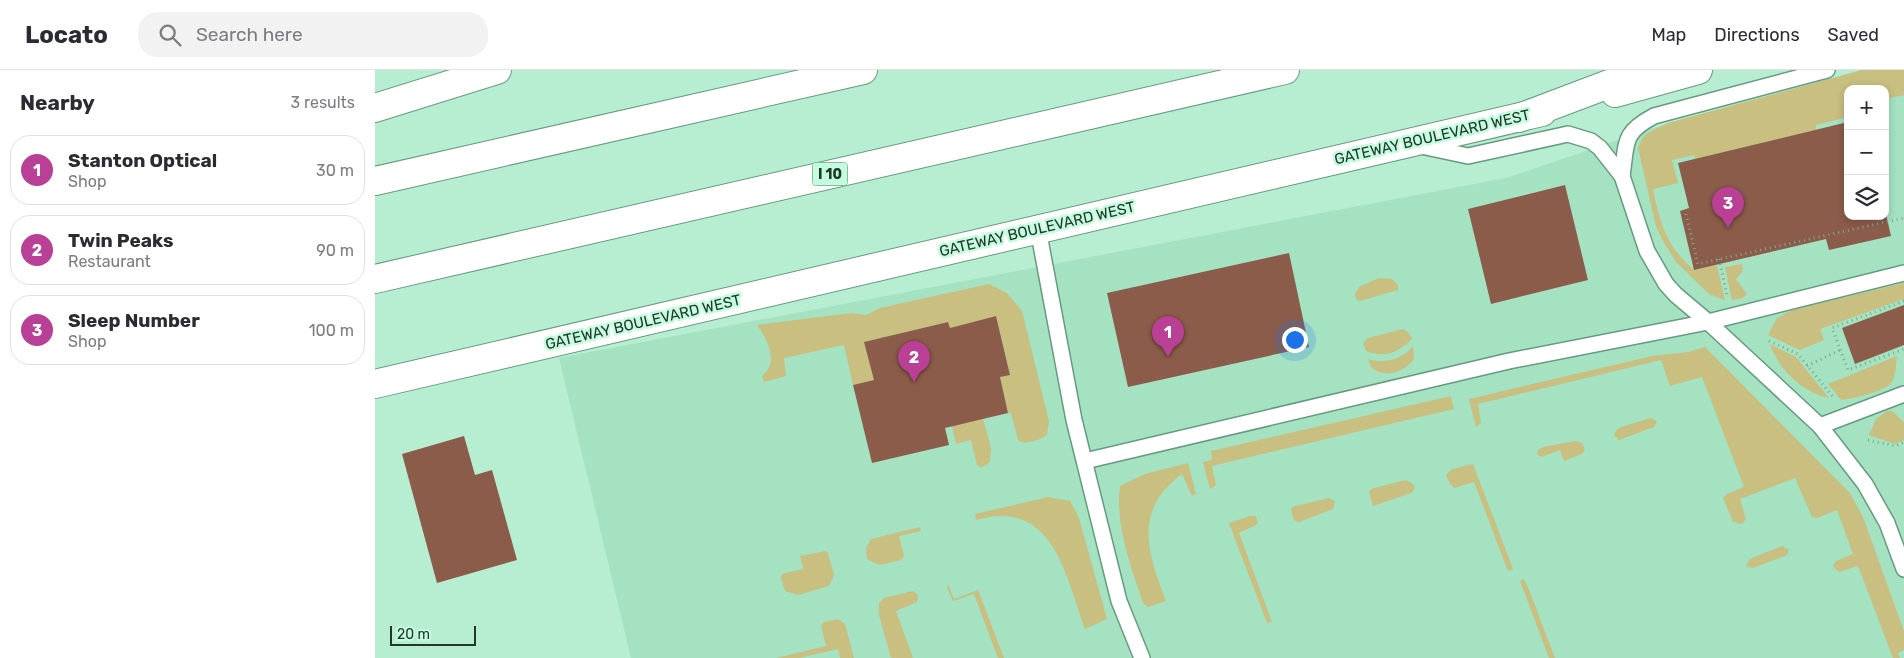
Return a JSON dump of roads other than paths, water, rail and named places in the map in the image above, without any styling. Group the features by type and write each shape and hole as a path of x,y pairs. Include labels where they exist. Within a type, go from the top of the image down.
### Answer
{"main road":[{"path":"375,108 497,70"},
{"path":"375,181 863,70"},
{"name":"I 10","path":"375,279 1285,70"},
{"path":"1519,118 1646,70"},
{"name":"GATEWAY BOULEVARD WEST","path":"375,384 1404,143 1519,118 1698,70"}],"lane":[{"path":"1623,176 1627,139 1631,131 1654,116 1827,70"},
{"path":"1404,143 1468,156 1568,134 1591,141 1600,148 1623,176 1647,251 1655,267 1676,296 1708,322 1821,426 1865,484 1887,523 1904,569"},
{"path":"1038,229 1074,420 1119,601 1142,658"},
{"path":"1085,461 1509,361 1708,322 1904,273"},
{"path":"1821,426 1904,394"}],"place":[{"name":"Sleep Number","path":"1728,228"},
{"name":"Stanton Optical","path":"1168,357"},
{"name":"Twin Peaks","path":"914,382"}]}
